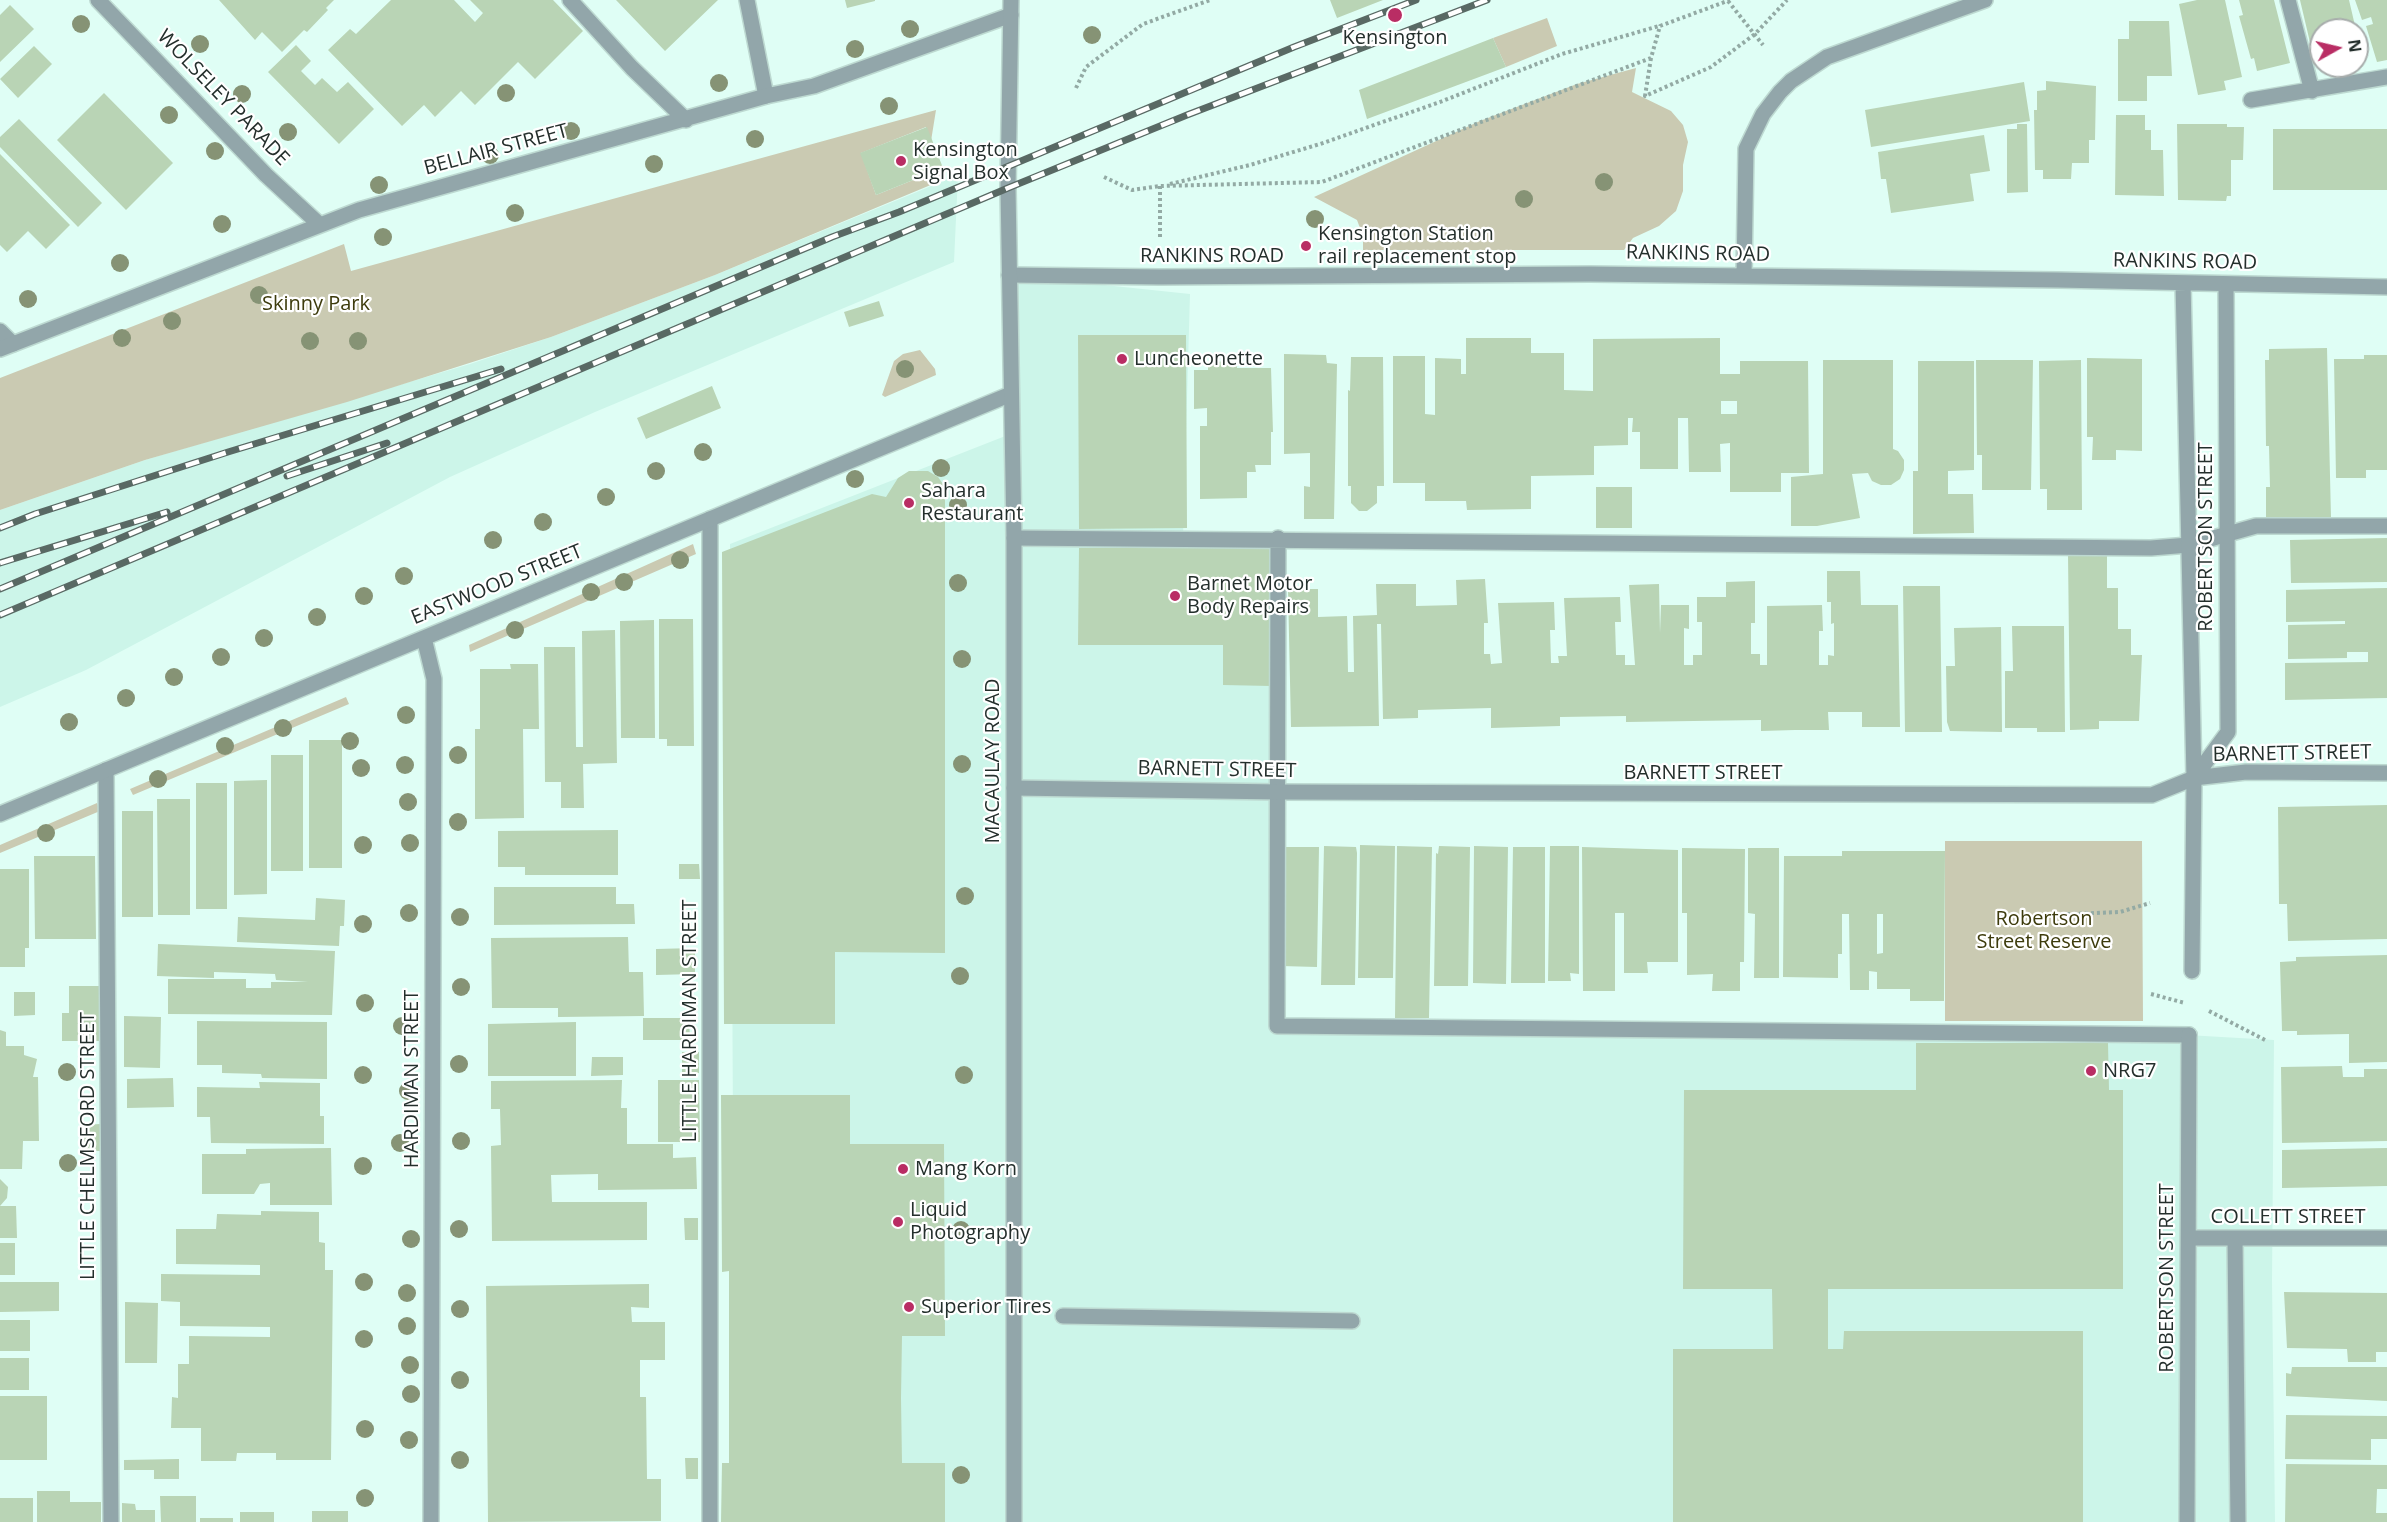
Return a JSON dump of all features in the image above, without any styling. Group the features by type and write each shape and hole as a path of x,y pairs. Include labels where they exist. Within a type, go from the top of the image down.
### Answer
{"street":[{"name":"WOLSELEY PARADE","path":"98,0 267,175 319,224"},
{"path":"570,0 632,68 686,120"},
{"path":"747,0 766,96"},
{"path":"1743,276 1746,149 1758,122 1773,100 1791,81 1827,57 1985,0"},
{"path":"2288,0 2312,91"},
{"name":"BELLAIR STREET","path":"6,346 319,224 766,96 814,86 1011,7"},
{"name":"MACAULAY ROAD","path":"1011,7 1009,275 1014,538 1014,1522"},
{"path":"2251,100 2387,77"},
{"name":"RANKINS ROAD","path":"1009,275 1149,277 1743,276 2387,287"},
{"name":"ROBERTSON STREET","path":"2183,282 2194,778 2192,971"},
{"name":"ROBERTSON STREET","path":"2194,778 2228,732 2226,284"},
{"path":"0,331 6,346"},
{"name":"EASTWOOD STREET","path":"0,814 1011,394"},
{"name":"LITTLE HARDIMAN STREET","path":"710,519 710,1522"},
{"path":"1014,538 1278,538 2151,548 2188,545 2256,526 2387,526"},
{"path":"1278,538 1279,792"},
{"name":"HARDIMAN STREET","path":"424,638 434,679 431,1522"},
{"name":"LITTLE CHELMSFORD STREET","path":"106,770 111,1522"},
{"name":"BARNETT STREET","path":"1014,788 1279,792 2152,795 2194,778 2251,772 2387,773"},
{"name":"ROBERTSON STREET","path":"1279,792 1277,1026 2189,1035 2187,1522"},
{"name":"COLLETT STREET","path":"2189,1238 2387,1238"},
{"path":"2235,1238 2238,1522"},
{"path":"1064,1316 1352,1321"}],"path":[{"path":"1076,88 1086,67 1143,24 1210,0"},
{"path":"1104,177 1132,190 1160,186 1250,165 1320,144 1440,102 1562,54 1660,26 1729,0 1763,45"},
{"path":"1660,26 1651,58 1645,96 1711,67 1755,34 1787,0"},
{"path":"1160,186 1322,182 1651,58"},
{"path":"1160,186 1160,240"},
{"path":"2049,915 2120,912 2150,903"}],"shaded area":[{"path":"958,175 954,262 595,412 450,477 86,670 0,707 0,510 145,460 470,364 551,337 715,275"},
{"path":"1009,275 1190,294 1183,537 1278,538 1277,1025 2152,1033 2274,1040 2272,1281 2275,1522 735,1522 730,544 1013,433"}],"green space":[{"path":"1547,18 1557,46 1506,67 1493,38"},
{"path":"1636,68 1632,92 1671,111 1683,125 1688,142 1683,165 1683,191 1676,211 1659,226 1633,238 1624,250 1363,250 1363,236 1357,220 1314,197 1480,121 1577,84"},
{"name":"Skinny Park","path":"936,110 931,141 926,127 861,153 876,195 943,168 945,179 715,275 551,337 347,402 145,460 0,510 0,378 344,244 351,271"},
{"path":"920,350 935,369 936,375 885,397 882,395 894,361 903,354"},
{"path":"693,544 696,554 470,652 469,645"},
{"path":"346,697 349,704 133,795 130,789"},
{"path":"97,803 100,811 0,853 0,845"},
{"name":"Robertson Street Reserve","path":"1945,841 2142,841 2143,1021 1945,1021"}],"building":[{"path":"219,0 334,0 326,8 328,10 307,32 304,30 282,52 262,32 255,40"},
{"path":"391,0 454,0 475,22 483,13 470,0 553,0 583,31 535,79 518,62 475,105 461,91 435,117 424,105 402,126 328,50 350,29 356,34"},
{"path":"616,0 718,0 665,51"},
{"path":"845,0 875,0 875,1 847,8"},
{"path":"1330,0 1383,0 1337,18"},
{"path":"2197,0 2225,0 2242,77 2224,81 2226,90 2198,95 2179,4"},
{"path":"2239,0 2274,0 2290,63 2257,71 2254,58 2251,59 2239,16 2243,15"},
{"path":"2300,0 2349,0 2353,18 2309,18 2309,38"},
{"path":"2355,0 2387,0 2387,60 2377,62 2369,36 2369,25 2373,24 2371,17 2361,18"},
{"path":"10,5 34,29 0,62 0,15"},
{"path":"2129,21 2169,21 2172,76 2147,76 2147,101 2118,101 2118,39 2129,39"},
{"path":"1493,38 1506,67 1367,119 1359,90"},
{"path":"296,45 311,61 301,71 315,85 322,78 337,92 348,82 374,109 339,144 268,72"},
{"path":"34,46 52,64 18,98 0,79"},
{"path":"2046,81 2096,86 2095,140 2089,140 2089,163 2072,163 2071,179 2043,179 2043,170 2035,170 2034,110 2037,110 2037,91 2046,90"},
{"path":"2024,82 2030,121 1871,147 1865,110"},
{"path":"104,93 173,163 126,210 57,140"},
{"path":"2116,115 2145,115 2145,130 2151,130 2151,150 2163,150 2164,196 2115,195"},
{"path":"19,119 102,203 78,227 0,147 0,137"},
{"path":"2017,124 2027,124 2028,192 2007,193 2007,129 2017,129"},
{"path":"2177,124 2227,124 2227,127 2244,127 2243,160 2231,160 2231,196 2227,196 2226,201 2178,200"},
{"name":"Kensington Signal Box","path":"927,127 943,168 876,195 860,153"},
{"path":"2273,129 2387,129 2387,190 2273,190"},
{"path":"1984,135 1990,171 1970,174 1974,201 1891,213 1886,179 1881,179 1878,152"},
{"path":"0,154 70,225 46,249 28,231 7,252 0,245"},
{"path":"879,301 884,316 849,327 844,312"},
{"path":"1078,335 1186,335 1187,528 1079,529"},
{"path":"1466,338 1531,338 1531,353 1564,353 1564,390 1593,391 1593,339 1720,338 1720,374 1740,374 1740,361 1808,361 1809,473 1781,473 1781,492 1730,492 1730,443 1720,444 1721,472 1689,472 1688,418 1678,418 1678,469 1640,469 1640,432 1632,432 1633,418 1628,418 1628,445 1594,446 1594,475 1531,476 1531,509 1467,510 1466,501 1425,501 1425,483 1393,483 1393,356 1425,356 1425,414 1435,415 1435,358 1461,359 1461,374 1466,374","holes":["1721,401 1737,401 1737,414 1721,414"]},
{"path":"2327,348 2331,518 2266,519 2266,487 2270,487 2269,446 2266,446 2265,360 2269,360 2269,349"},
{"path":"1284,354 1326,355 1327,363 1337,364 1334,519 1304,519 1304,486 1310,487 1310,453 1284,454"},
{"path":"2364,355 2387,355 2387,470 2366,470 2366,478 2336,478 2334,359 2364,359"},
{"path":"1351,357 1383,357 1384,486 1377,486 1377,503 1367,511 1359,511 1351,503 1351,486 1348,486 1348,390 1350,391"},
{"path":"2087,358 2142,359 2142,451 2116,450 2116,460 2092,460 2093,437 2087,437"},
{"path":"1823,360 1893,360 1893,449 1898,451 1904,460 1904,470 1900,479 1891,485 1881,485 1872,481 1868,473 1852,474 1860,518 1817,526 1791,526 1791,477 1823,474"},
{"path":"1976,360 2033,360 2031,490 1982,490 1982,455 1977,455"},
{"path":"2081,360 2082,510 2047,510 2047,489 2040,489 2039,361"},
{"path":"1237,361 1237,368 1271,368 1273,432 1271,432 1271,465 1255,465 1256,472 1247,472 1247,498 1200,499 1200,426 1207,426 1207,408 1194,409 1194,370 1208,370 1208,362"},
{"path":"1918,361 1974,361 1974,470 1948,471 1948,494 1973,494 1974,533 1913,534 1913,471 1918,471"},
{"path":"712,386 721,408 646,439 637,418"},
{"path":"909,471 928,471 938,477 945,487 945,953 835,952 835,1024 724,1024 722,552 872,494 886,497 898,478"},
{"path":"1596,487 1632,487 1632,528 1596,528"},
{"path":"2387,538 2387,582 2291,583 2290,540"},
{"name":"Barnet Motor Body Repairs","path":"1079,548 1271,548 1271,686 1223,685 1223,645 1078,645"},
{"path":"2068,554 2107,554 2107,588 2118,588 2118,629 2131,629 2131,655 2142,655 2139,721 2099,721 2099,729 2070,730"},
{"path":"1827,571 1860,571 1861,605 1898,605 1900,727 1862,727 1862,712 1828,712 1829,730 1761,731 1761,720 1626,722 1626,716 1560,717 1560,726 1491,728 1491,708 1418,710 1418,718 1383,719 1381,624 1377,624 1379,726 1291,727 1288,589 1318,589 1318,617 1347,616 1348,672 1354,672 1353,616 1377,615 1376,584 1416,584 1416,606 1457,605 1456,580 1485,579 1488,623 1484,623 1484,654 1490,654 1491,664 1502,663 1498,603 1554,602 1555,630 1550,630 1551,663 1559,663 1558,656 1567,656 1564,598 1620,597 1621,622 1615,622 1616,655 1625,655 1625,665 1635,665 1629,585 1659,584 1660,633 1661,605 1689,605 1689,629 1684,628 1684,665 1693,665 1693,655 1702,655 1702,622 1697,622 1697,597 1726,597 1726,582 1755,581 1755,623 1751,623 1751,654 1760,654 1760,665 1767,665 1767,606 1822,605 1823,631 1819,631 1819,665 1828,665 1828,655 1834,656 1834,623 1831,624 1831,602 1827,602"},
{"path":"1903,586 1940,586 1942,732 1905,732"},
{"path":"2387,588 2387,698 2285,700 2285,663 2368,662 2368,652 2347,652 2347,658 2288,659 2288,625 2345,624 2345,621 2286,622 2286,590"},
{"path":"659,619 693,619 694,746 667,746 667,739 659,739"},
{"path":"654,620 655,738 621,738 620,621"},
{"path":"2012,626 2064,626 2065,732 2037,732 2037,728 2005,728 2005,671 2013,671"},
{"path":"2001,627 2002,732 1950,731 1947,722 1946,666 1955,666 1954,628"},
{"path":"615,630 617,763 583,764 584,808 561,808 561,782 545,782 544,647 575,647 576,747 583,747 582,631"},
{"path":"510,664 538,664 539,729 523,729 524,818 475,819 475,729 480,729 480,669 511,669"},
{"path":"309,740 342,740 342,868 309,868"},
{"path":"271,755 303,755 303,871 271,871"},
{"path":"267,780 267,894 234,895 234,781"},
{"path":"196,783 227,783 227,909 196,909"},
{"path":"157,799 190,799 190,915 158,915"},
{"path":"2387,805 2387,939 2288,941 2287,904 2279,904 2278,807"},
{"path":"122,811 153,811 153,917 122,917"},
{"path":"618,830 618,875 525,875 525,867 498,867 498,831"},
{"path":"1360,845 1395,846 1393,978 1358,978"},
{"path":"1324,846 1356,847 1355,985 1321,985"},
{"path":"1397,846 1432,847 1429,1018 1395,1018"},
{"path":"1439,846 1470,847 1468,986 1434,986 1436,853 1438,854"},
{"path":"1474,846 1508,847 1506,984 1473,983"},
{"path":"1550,846 1579,846 1579,974 1570,973 1571,981 1548,981"},
{"path":"1283,847 1319,847 1317,967 1281,966"},
{"path":"1513,847 1545,847 1545,983 1511,983"},
{"path":"1582,847 1678,850 1678,962 1647,962 1648,973 1624,973 1624,913 1615,913 1615,991 1583,991"},
{"path":"1682,848 1745,849 1744,962 1740,962 1740,991 1712,991 1713,974 1687,975 1687,913 1682,913"},
{"path":"1748,848 1779,848 1779,978 1754,978 1755,914 1748,913"},
{"path":"1842,851 1945,851 1944,1001 1910,1001 1910,989 1877,989 1877,972 1869,971 1869,990 1850,990 1849,914 1842,914 1842,954 1838,954 1838,978 1783,977 1784,856 1842,856","holes":["1877,914 1883,914 1883,953 1877,954"]},
{"path":"34,856 95,856 96,939 35,939"},
{"path":"679,864 699,864 700,879 679,879"},
{"path":"0,869 29,869 29,948 25,948 25,967 0,967"},
{"path":"494,887 616,887 616,904 634,904 635,924 494,925"},
{"path":"316,898 345,900 344,926 340,926 339,946 237,942 238,917 315,920"},
{"path":"628,937 629,972 643,972 644,1016 558,1017 558,1008 492,1008 491,938"},
{"path":"158,944 335,951 332,1015 168,1014 168,979 246,979 246,988 271,988 271,982 308,982 276,980 275,974 214,972 214,978 157,976"},
{"path":"695,948 695,974 656,975 656,949"},
{"path":"2387,955 2387,1062 2349,1063 2349,1034 2297,1035 2297,1031 2282,1031 2280,962 2296,961 2296,957"},
{"path":"69,986 100,986 100,1041 62,1041 62,1013 69,1013"},
{"path":"14,992 35,992 35,1015 14,1016"},
{"path":"124,1016 161,1017 160,1068 124,1067"},
{"path":"643,1018 689,1018 690,1040 643,1040"},
{"path":"197,1021 327,1022 327,1079 262,1078 261,1074 222,1073 222,1065 197,1065"},
{"path":"576,1022 576,1076 488,1076 488,1024"},
{"path":"0,1030 6,1032 6,1046 24,1046 24,1055 37,1059 33,1077 38,1077 39,1141 23,1141 22,1169 0,1169"},
{"path":"1916,1043 2108,1043 2109,1090 2123,1090 2123,1289 1828,1289 1828,1349 1843,1349 1844,1331 2083,1331 2083,1522 1673,1522 1673,1349 1773,1349 1772,1289 1683,1289 1684,1090 1916,1090"},
{"path":"682,1052 699,1052 699,1073 682,1073"},
{"path":"592,1057 623,1057 623,1075 591,1076"},
{"path":"2342,1066 2343,1077 2364,1077 2364,1069 2387,1069 2387,1141 2282,1143 2281,1067"},
{"path":"173,1078 174,1107 127,1108 127,1079"},
{"path":"622,1080 621,1108 627,1108 627,1144 673,1144 673,1158 696,1157 697,1189 598,1190 598,1174 551,1175 552,1202 647,1202 647,1240 492,1241 491,1146 501,1145 500,1109 491,1109 491,1081"},
{"path":"658,1080 699,1080 700,1142 658,1142"},
{"path":"259,1082 320,1083 320,1116 324,1116 324,1144 211,1143 210,1117 197,1117 197,1087 260,1088"},
{"path":"721,1095 850,1095 850,1144 944,1144 945,1336 902,1336 901,1398 902,1463 945,1463 945,1522 721,1522 722,1463 729,1463 729,1271 722,1272"},
{"path":"100,1124 100,1151 84,1151 84,1125"},
{"path":"331,1148 332,1205 270,1205 270,1183 260,1184 254,1194 202,1194 202,1154 246,1154 246,1149"},
{"path":"2387,1148 2387,1186 2282,1188 2282,1150"},
{"path":"0,1179 8,1187 7,1198 0,1206"},
{"path":"0,1206 16,1206 17,1238 0,1238"},
{"path":"261,1211 319,1212 319,1242 325,1243 325,1270 333,1270 331,1460 276,1460 276,1453 237,1453 236,1461 201,1461 201,1428 171,1428 172,1397 178,1398 178,1364 189,1364 189,1336 270,1337 270,1327 180,1326 180,1302 161,1301 161,1274 260,1275 260,1265 176,1264 176,1229 216,1229 217,1214 261,1215"},
{"path":"684,1218 698,1218 698,1240 685,1240"},
{"path":"0,1243 15,1243 15,1275 0,1275"},
{"path":"0,1282 59,1282 59,1311 0,1312"},
{"path":"649,1284 649,1308 631,1307 632,1322 665,1322 665,1360 640,1360 640,1397 646,1397 647,1479 661,1479 661,1521 488,1522 486,1286"},
{"path":"2284,1292 2387,1293 2387,1352 2376,1352 2376,1362 2348,1362 2347,1349 2287,1348"},
{"path":"125,1302 158,1303 157,1363 125,1363"},
{"path":"0,1320 30,1320 30,1351 0,1351"},
{"path":"0,1358 29,1358 29,1390 0,1390"},
{"path":"2292,1367 2387,1367 2387,1401 2286,1396 2286,1373 2291,1374"},
{"path":"0,1396 47,1396 47,1460 0,1460"},
{"path":"2286,1415 2387,1416 2387,1439 2371,1439 2371,1460 2285,1459"},
{"path":"685,1458 698,1458 698,1479 686,1479"},
{"path":"179,1459 179,1479 154,1479 154,1470 124,1470 124,1460"},
{"path":"2286,1464 2387,1465 2387,1489 2377,1489 2376,1513 2387,1513 2387,1522 2285,1522"},
{"path":"37,1491 70,1491 70,1502 101,1502 101,1522 37,1522"},
{"path":"160,1496 196,1496 196,1522 161,1522"},
{"path":"0,1498 33,1498 33,1522 0,1522"},
{"path":"122,1503 135,1504 136,1510 155,1510 155,1522 122,1522"},
{"path":"312,1511 348,1511 348,1522 312,1522"},
{"path":"240,1512 274,1512 274,1522 240,1522"},
{"path":"200,1518 233,1518 233,1522 200,1522"}],"railway":[{"path":"0,589 832,237 899,212 1294,47 1416,0"},
{"path":"0,615 1008,188 1187,115 1487,0"},
{"path":"0,528 35,514 228,452 501,369"},
{"path":"287,476 387,443"},
{"path":"0,563 167,512"}],"place":[{"name":"Kensington","path":"1395,15"},
{"name":"Kensington Signal Box","path":"901,161"},
{"name":"Kensington Station rail replacement stop","path":"1306,246"},
{"name":"Luncheonette","path":"1122,359"},
{"name":"Sahara Restaurant","path":"909,503"},
{"name":"Barnet Motor Body Repairs","path":"1175,596"},
{"name":"NRG7","path":"2091,1071"},
{"name":"Mang Korn","path":"903,1169"},
{"name":"Liquid Photography","path":"898,1222"},
{"name":"Superior Tires","path":"909,1307"}]}
